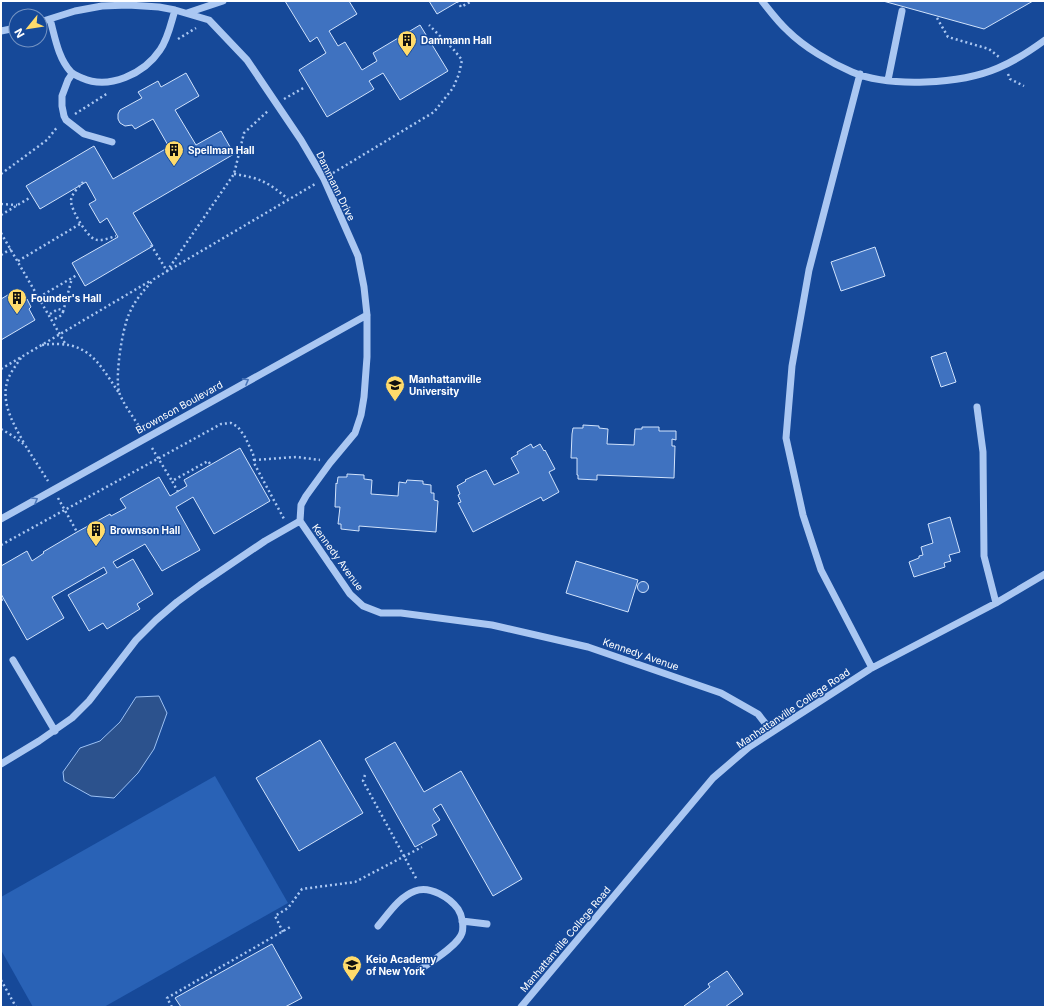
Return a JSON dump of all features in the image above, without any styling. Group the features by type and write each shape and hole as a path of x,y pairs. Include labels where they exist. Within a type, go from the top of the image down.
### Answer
{"street":[{"path":"186,14 223,1"},
{"path":"762,1 788,32 819,55 852,72 888,80 917,82 958,80 998,69 1023,56 1045,40"},
{"path":"174,10 169,32 161,50 147,65 134,73 117,80 99,82 87,80 72,74 58,49 50,19 75,11 102,6 128,5 159,7 174,10 209,20"},
{"path":"888,80 902,11"},
{"name":"Dammann Drive","path":"209,20 247,60 301,140 324,179 358,256 364,287 367,315 367,357 361,415 355,433 330,463 306,496 301,505 300,521"},
{"path":"72,74 62,96 62,106 66,120 84,134 112,142"},
{"path":"860,74 809,270 792,366 786,438 803,515 821,570 872,668"},
{"name":"Brownson Boulevard","path":"1,519 367,315"},
{"path":"977,407 983,452 984,556 996,603"},
{"name":"Kennedy Avenue","path":"1,764 55,731 72,718 89,701 136,640 156,620 200,585 265,541 300,521 350,594 364,606 380,613 400,613 492,625 588,647 721,693 758,714 772,732"},
{"name":"Manhattanville College Road","path":"521,1007 713,778 749,747 872,668 996,603 1045,574"},
{"path":"13,660 55,731"},
{"path":"378,926 405,895 417,890 431,890 440,894 459,910 462,921 462,934 453,945 418,971"},
{"path":"462,921 487,924"}],"path":[{"path":"457,1 461,7 472,1"},
{"path":"937,18 948,37 989,48 998,56 1010,79 1024,86"},
{"path":"161,50 209,20"},
{"path":"1,369 324,179 434,112 448,94 459,74 462,60 429,25"},
{"path":"167,271 234,174 244,133 277,103 305,87"},
{"path":"234,174 254,177 270,184 288,199"},
{"path":"83,182 72,194 70,201 80,224 94,239 103,240 116,236"},
{"path":"1,215 31,197"},
{"path":"1,204 17,205"},
{"path":"18,261 80,224"},
{"path":"1,233 50,314 66,345"},
{"path":"151,245 167,271"},
{"path":"1,255 11,249"},
{"path":"39,297 77,274"},
{"path":"53,320 62,315 72,277"},
{"path":"120,393 117,376 128,315 139,295 154,279"},
{"path":"50,314 58,309 62,310 63,312"},
{"path":"41,345 66,345 78,348 93,356 120,393 178,492"},
{"path":"21,357 8,379 5,400 6,408 25,445 53,489 77,532"},
{"path":"1,545 221,424 232,424 238,427 246,437 254,460 289,528"},
{"path":"1,429 25,445"},
{"path":"254,460 296,457 313,458 330,463"},
{"path":"172,481 208,461 211,465"},
{"path":"365,775 363,780 422,890"},
{"path":"283,932 275,916 288,908 302,889 355,882 422,847"},
{"path":"172,1007 167,998 292,926"},
{"path":"1,980 16,1007"}],"shaded area":[{"path":"159,696 167,713 154,749 138,773 114,798 91,796 64,781 63,772 80,748 100,741 120,722 136,697"},
{"path":"215,776 288,903 104,1007 33,1007 1,950 1,897"}],"building":[{"name":"Dammann Hall","path":"285,1 349,1 357,14 329,31 338,46 345,42 362,70 377,61 373,53 420,25 448,71 400,100 383,73 369,81 374,89 327,117 299,70 326,53 317,37 310,42"},
{"path":"429,1 459,1 437,14"},
{"path":"883,1 1033,1 984,29"},
{"name":"Spellman Hall","path":"186,73 199,96 175,110 196,145 221,131 234,154 133,213 153,246 85,286 72,263 118,237 107,218 100,223 89,204 96,200 86,182 40,209 26,186 94,146 113,179 169,147 153,119 135,129 132,125 125,126 120,123 118,114 120,110 142,98 138,92 158,81 161,87"},
{"path":"875,247 885,276 841,291 831,262"},
{"name":"Founder's Hall","path":"18,289 24,300 27,299 31,307 29,309 35,320 1,340 1,299"},
{"path":"946,352 956,382 941,387 931,357"},
{"path":"583,425 599,426 599,428 608,429 607,444 634,445 635,429 642,429 642,427 659,427 659,431 676,431 676,440 672,439 672,446 675,446 674,478 597,475 597,480 578,479 577,458 571,458 572,434 573,428 583,428"},
{"path":"531,444 533,448 540,444 544,451 545,450 555,469 549,472 559,492 543,501 541,497 473,532 458,503 461,502 458,495 460,494 457,486 466,481 465,480 486,470 494,485 519,473 511,458 518,454 517,452"},
{"name":"Brownson Hall","path":"240,448 270,501 214,534 193,497 176,507 200,550 162,571 145,544 113,562 117,568 133,559 153,594 137,604 140,609 107,629 103,623 89,631 68,595 107,573 104,567 52,597 64,618 27,640 1,594 1,566 27,551 32,561 44,553 43,552 77,532 110,514 111,516 126,508 120,499 159,477 170,496 187,486 184,480"},
{"path":"347,474 364,475 364,479 372,480 371,494 398,496 399,482 406,483 407,480 423,481 423,484 431,485 431,493 434,493 434,500 438,501 436,532 359,526 359,531 341,529 341,524 338,524 340,507 335,507 336,483 337,484 338,477 347,477"},
{"path":"950,517 960,552 949,555 951,561 944,563 945,567 914,577 909,562 923,555 921,547 933,543 928,524"},
{"path":"576,561 638,580 628,612 566,593"},
{"path":"643,581 647,583 649,587 647,591 643,593 639,591 637,587 639,583"},
{"path":"320,740 363,813 299,851 256,778"},
{"path":"395,742 424,792 461,771 522,879 493,896 441,804 433,809 440,820 432,825 437,835 415,847 365,759"},
{"path":"272,944 302,998 285,1007 181,1007 175,998"},
{"path":"727,971 743,994 725,1007 684,1006 710,987 708,984"}],"place":[{"name":"Dammann Hall","path":"407,57"},
{"name":"Spellman Hall","path":"174,167"},
{"name":"Founder's Hall","path":"17,315"},
{"name":"Manhattanville University","path":"395,402"},
{"name":"Brownson Hall","path":"96,547"},
{"name":"Keio Academy of New York","path":"352,982"}]}
